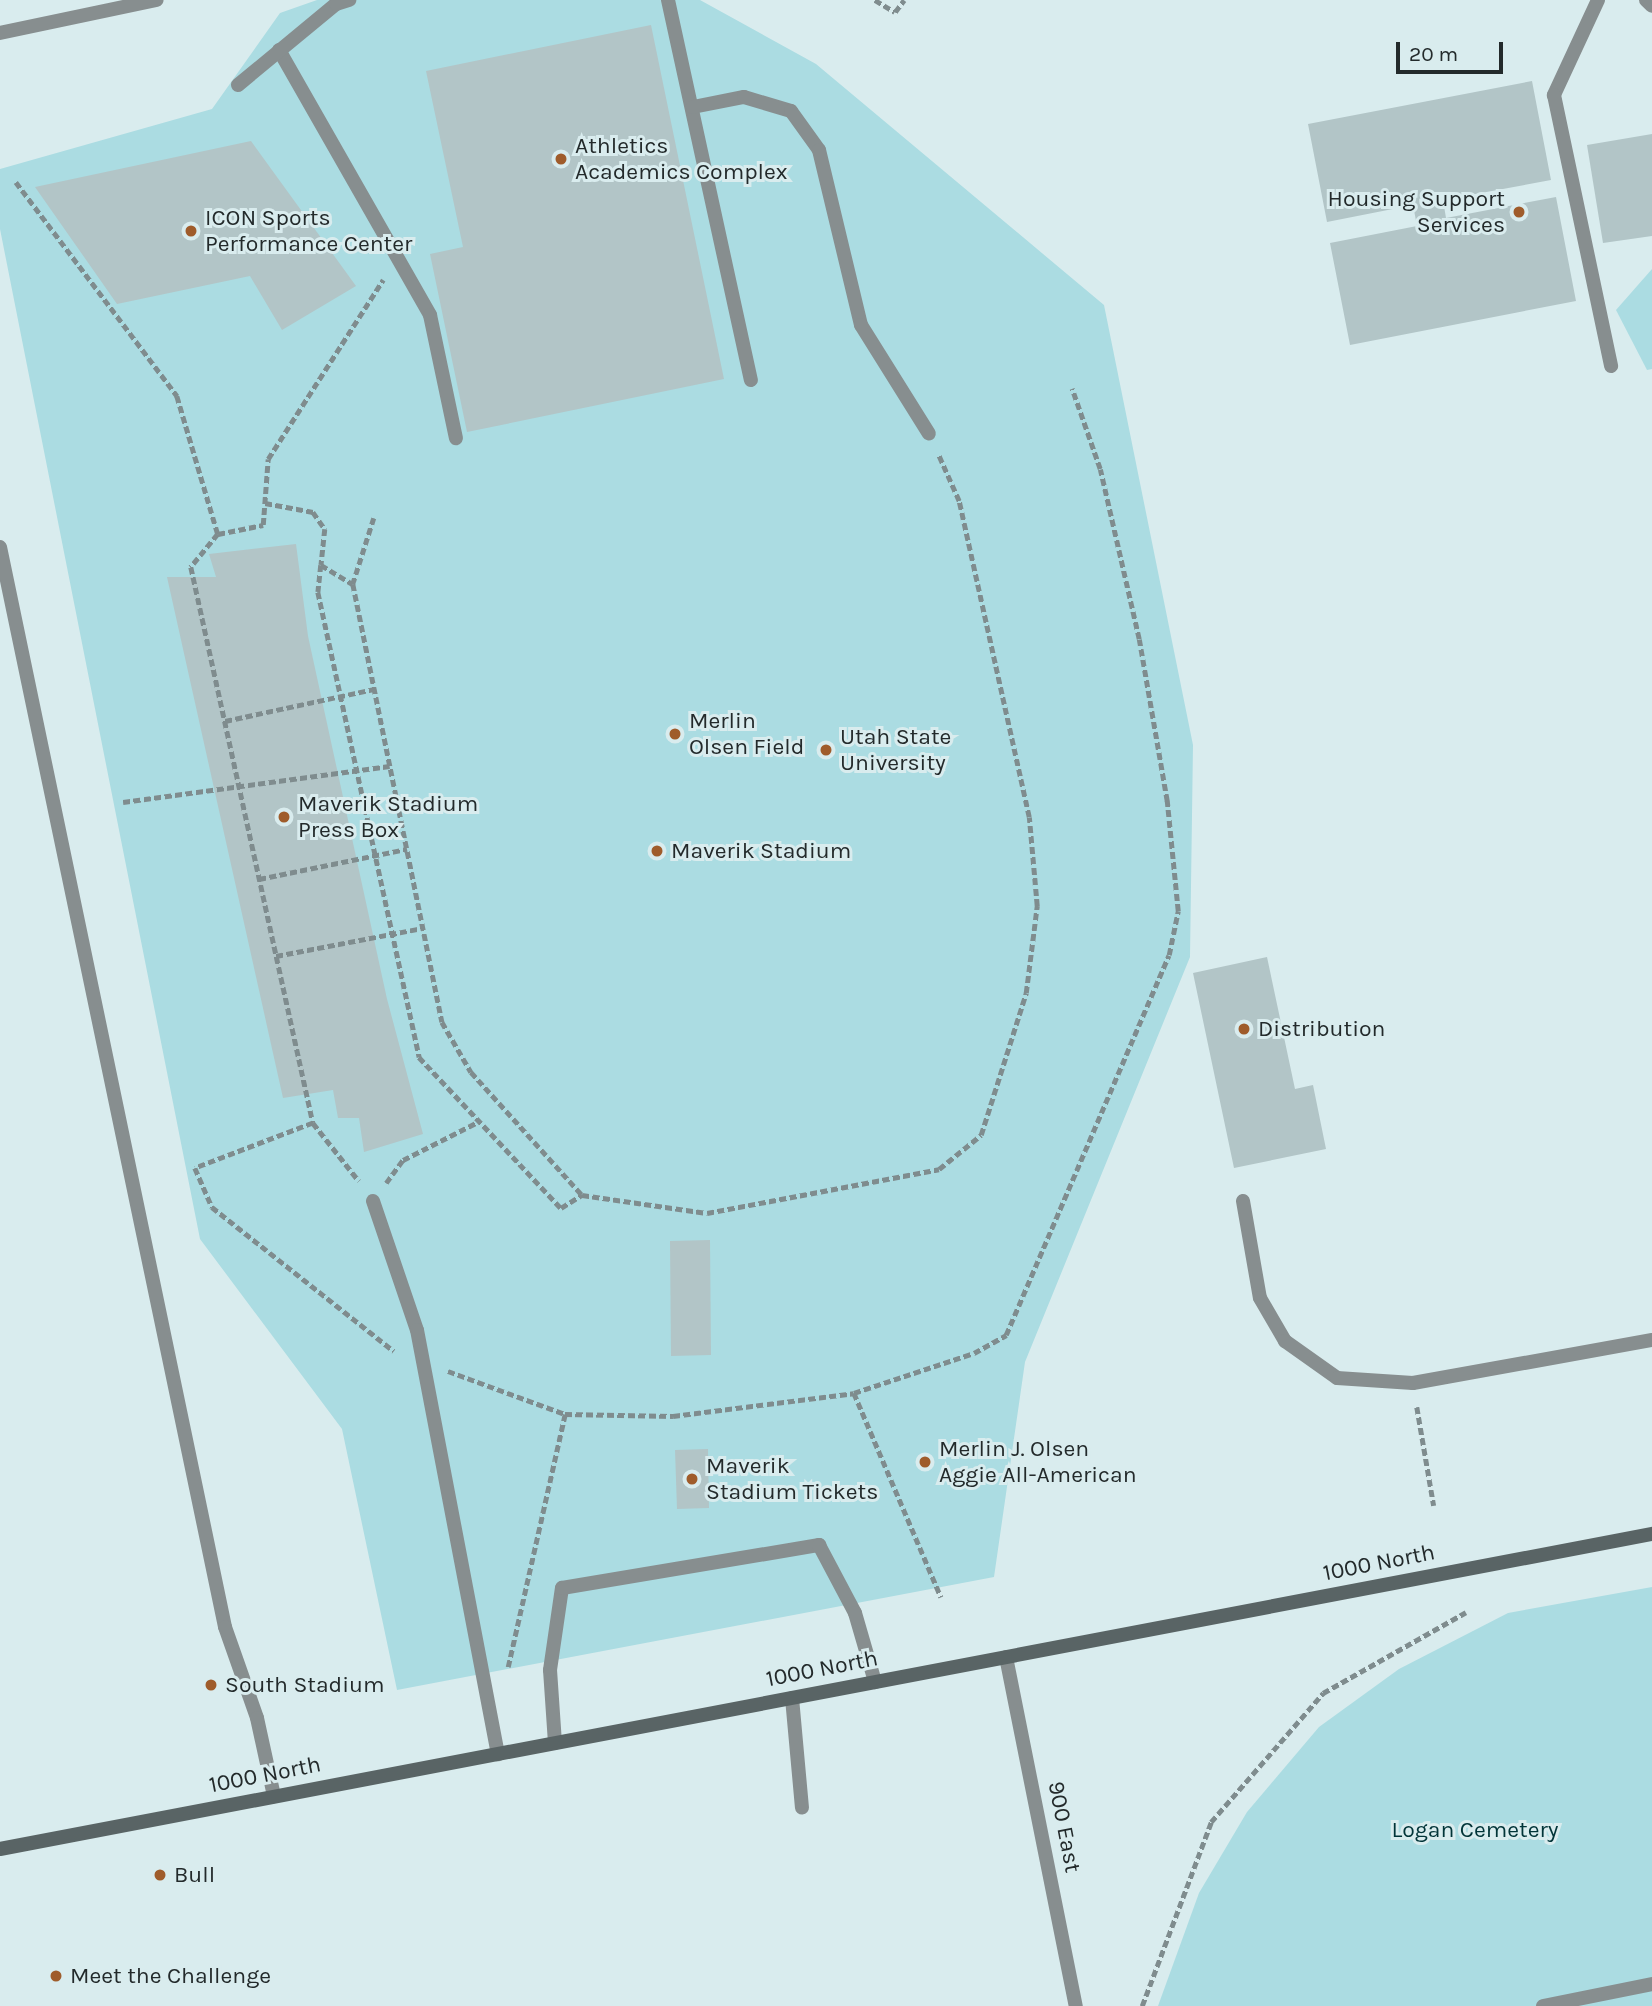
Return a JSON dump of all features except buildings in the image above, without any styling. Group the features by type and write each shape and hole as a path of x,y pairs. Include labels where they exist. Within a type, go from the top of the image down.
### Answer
{"street":[{"path":"0,33 157,0"},
{"path":"668,0 751,380"},
{"path":"1598,0 1554,95 1611,366"},
{"path":"1646,0 1652,6"},
{"path":"238,85 340,1"},
{"path":"279,50 430,315 456,438"},
{"path":"693,107 744,97 791,111 819,150 861,324 929,434"},
{"path":"0,547 225,1627 257,1717 274,1796"},
{"path":"373,1201 424,1362 498,1754"},
{"path":"1243,1201 1260,1298 1285,1341 1337,1378 1413,1383 1652,1340"},
{"name":"1000 North","path":"0,1849 1652,1534"},
{"path":"555,1743 550,1670 562,1588 820,1545 855,1613 875,1682"},
{"name":"900 East","path":"1006,1657 1076,2006"},
{"path":"792,1698 802,1808"},
{"path":"1543,2006 1652,1984"}],"path":[{"path":"875,0 895,12 904,0"},
{"path":"16,183 177,397 218,534"},
{"path":"398,256 268,459 263,525 218,534 191,567 313,1123 373,1201 403,1160 480,1121"},
{"path":"313,1123 195,1168 212,1207 395,1352 565,1414 673,1416 854,1393 974,1353 1006,1335 1168,955 1178,911 1167,801 1139,639 1100,469 1072,388"},
{"path":"374,518 353,584 442,1022 471,1072 582,1195 708,1213 939,1169 981,1135 1026,993 1037,905 1029,817 959,501 929,434"},
{"path":"265,503 313,512 325,529 318,592 419,1057 561,1209 582,1195"},
{"path":"321,565 353,584"},
{"path":"225,721 374,689"},
{"path":"123,802 239,784 357,774 390,766"},
{"path":"259,879 407,849"},
{"path":"276,956 423,928"},
{"path":"1413,1383 1434,1506"},
{"path":"854,1393 941,1597"},
{"path":"505,1678 565,1414"},
{"path":"1142,2006 1211,1822 1323,1693 1466,1612"}],"green space":[{"name":"Maverik Stadium","path":"317,0 700,0 816,64 1104,305 1193,745 1190,957 1025,1362 994,1577 397,1690 342,1429 200,1239 0,229 0,169 212,109 280,13"},
{"path":"1652,269 1652,369 1647,370 1616,310"},
{"name":"Logan Cemetery","path":"1652,1587 1652,2006 1158,2006 1199,1893 1247,1812 1319,1727 1399,1669 1508,1613"}],"place":[{"name":"Athletics Academics Complex","path":"561,159"},
{"name":"Housing Support Services","path":"1519,212"},
{"name":"ICON Sports Performance Center","path":"191,231"},
{"name":"Merlin Olsen Field","path":"675,734"},
{"name":"Utah State University","path":"826,750"},
{"name":"Maverik Stadium Press Box","path":"284,817"},
{"name":"Maverik Stadium","path":"657,851"},
{"name":"Distribution","path":"1244,1029"},
{"name":"Merlin J. Olsen Aggie All-American","path":"925,1462"},
{"name":"Maverik Stadium Tickets","path":"692,1479"},
{"name":"South Stadium","path":"211,1685"},
{"name":"Bull","path":"160,1875"},
{"name":"Meet the Challenge","path":"56,1976"}]}
